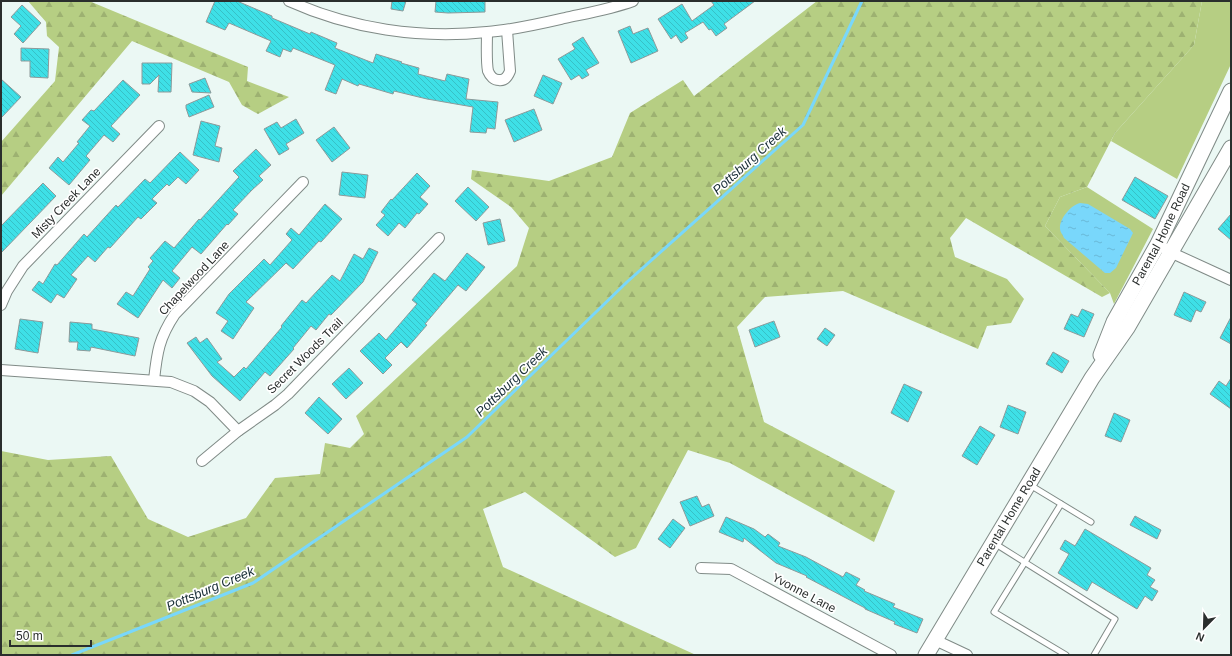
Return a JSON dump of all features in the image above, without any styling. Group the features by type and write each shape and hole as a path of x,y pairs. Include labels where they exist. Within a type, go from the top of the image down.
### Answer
{"main road":[{"name":"Parental Home Road","path":"926,655 1092,378 1127,328 1164,248 1178,202 1231,92"},
{"name":"Parental Home Road","path":"1164,248 1194,211 1231,148"},
{"path":"1178,202 1194,211"}],"street":[{"path":"289,1 333,18 384,30 413,34 507,30 567,18 618,6 632,1"},
{"path":"487,32 488,71 491,77 497,80 503,80 510,71 507,30"},
{"name":"Misty Creek Lane","path":"1,304 7,291 23,266 159,126"},
{"name":"Chapelwood Lane","path":"154,380 159,348 163,335 176,314 303,182"},
{"name":"Secret Woods Trail","path":"202,461 238,431 288,394 439,238"},
{"path":"1164,248 1231,280"},
{"path":"1,370 171,382 194,391 210,402 238,431"},
{"name":"Yvonne Lane","path":"701,568 731,569 891,655"},
{"path":"935,640 967,655"}],"lane":[{"path":"1028,484 1090,522"},
{"path":"1061,504 994,612 1066,655"},
{"path":"993,543 1115,619 1094,655"}],"green space":[{"path":"28,1 89,1 248,67 247,81 289,97 258,114 242,105 229,82 132,41 1,196 1,142 55,81 59,47 47,36 46,22"},
{"path":"817,1 1202,1 1194,45 1115,133 1087,187 1060,197 1045,226 1110,293 1102,297 966,218 950,238 955,257 1007,279 1024,299 1011,323 987,326 978,349 843,291 765,297 737,327 764,422 895,491 874,542 730,463 688,450 636,548 615,557 525,492 483,509 503,567 696,655 1,655 1,451 48,460 111,456 148,519 188,537 246,518 275,478 320,474 325,443 350,448 364,434 356,416 517,266 529,228 511,207 471,179 472,170 549,181 612,157 630,113 683,80 694,96"},
{"path":"1202,1 1231,1 1231,64 1177,179 1111,141 1115,133 1194,45"},
{"path":"1087,187 1153,229 1114,304 1110,293 1045,226 1060,197"}],"water":[{"path":"1080,203 1088,204 1130,229 1133,233 1116,268 1110,273 1105,273 1064,238 1060,231 1061,221 1066,213 1073,206"}],"building":[{"path":"215,1 237,1 310,34 311,32 337,43 335,48 373,63 376,54 419,68 418,74 445,81 447,74 469,79 466,99 498,102 495,129 487,128 486,133 470,132 473,107 427,99 394,91 393,94 359,84 358,86 342,79 336,94 325,90 335,65 293,48 291,52 283,49 280,57 266,51 271,41 229,23 225,30 206,22"},
{"path":"392,1 406,1 403,11 391,9"},
{"path":"436,1 485,1 485,12 435,12"},
{"path":"711,1 755,1 724,24 727,28 716,36 703,22 685,33 688,38 681,43 676,35 671,39 658,19 682,4 692,21 714,5"},
{"path":"22,5 41,23 23,43 14,34 21,26 11,17"},
{"path":"630,26 633,34 648,28 658,51 631,63 618,31"},
{"path":"583,37 599,63 586,70 589,75 582,79 579,75 571,80 558,59 575,49 572,44"},
{"path":"21,48 49,49 48,78 30,77 30,61 21,61"},
{"path":"142,63 172,63 171,92 158,92 159,75 150,84 142,84"},
{"path":"543,75 562,83 553,104 534,96"},
{"path":"205,78 211,93 192,92 189,84"},
{"path":"1,79 21,97 1,118"},
{"path":"123,80 140,95 111,126 120,134 113,142 104,135 86,156 90,160 69,185 49,168 58,157 63,162 79,143 77,142 90,126 82,120 91,110 94,111"},
{"path":"209,95 214,107 189,117 186,105"},
{"path":"534,109 542,130 514,142 505,120"},
{"path":"296,119 304,133 286,144 289,149 279,155 264,129 277,122 281,128"},
{"path":"201,121 220,126 215,146 222,148 219,162 193,155"},
{"path":"334,127 350,148 332,162 316,140"},
{"path":"256,149 271,165 259,176 263,180 233,210 238,214 228,225 227,224 201,254 192,247 172,271 180,278 172,288 163,280 138,318 117,304 126,292 133,296 150,269 148,267 153,261 150,258 165,241 174,248 239,177 233,171"},
{"path":"180,152 199,170 186,184 178,177 169,186 167,184 152,199 157,203 141,219 138,217 95,262 88,256 71,275 77,279 64,298 57,294 51,303 32,290 39,281 43,284 55,264 57,265 84,234 87,237 116,205 118,207 145,179 150,183"},
{"path":"342,172 368,175 365,198 339,195"},
{"path":"417,173 430,186 420,197 428,204 419,214 417,213 405,228 399,223 388,236 376,225 385,215 381,212 391,199 392,200"},
{"path":"1135,177 1168,196 1155,219 1122,200"},
{"path":"43,183 56,196 1,253 1,226"},
{"path":"468,187 489,207 476,221 455,201"},
{"path":"325,204 342,219 293,269 286,263 246,302 254,308 233,339 221,331 228,321 216,313 229,294 264,259 270,265 292,240 286,234 291,228 299,235"},
{"path":"1231,214 1231,240 1218,229"},
{"path":"500,219 505,241 488,245 483,223"},
{"path":"369,248 378,252 363,282 331,315 329,314 316,330 311,326 293,348 294,349 270,376 265,372 240,401 212,376 187,343 196,337 200,343 207,338 222,359 217,362 234,377 244,367 246,369 282,327 281,326 302,300 306,303 332,275 340,281 354,254 363,259"},
{"path":"467,253 485,267 466,291 458,285 407,348 401,342 385,358 392,365 383,374 360,351 379,333 386,340 417,304 412,300 434,273 445,281"},
{"path":"1184,292 1206,302 1201,312 1196,310 1191,322 1174,315"},
{"path":"1082,309 1094,314 1084,337 1064,329 1071,314 1078,317"},
{"path":"1231,317 1231,344 1220,338"},
{"path":"20,319 43,322 38,353 15,349"},
{"path":"774,321 780,337 755,347 749,330"},
{"path":"70,322 92,324 92,329 139,338 135,356 91,347 90,351 77,350 78,342 69,342"},
{"path":"825,328 835,335 827,346 817,339"},
{"path":"1053,352 1069,361 1062,373 1046,364"},
{"path":"349,368 363,383 346,399 332,384"},
{"path":"1231,378 1231,409 1210,394 1219,381 1226,386"},
{"path":"904,384 922,392 908,422 891,413"},
{"path":"319,397 342,419 328,434 305,413"},
{"path":"1008,405 1026,412 1018,434 1000,427"},
{"path":"1114,413 1130,420 1121,442 1105,436"},
{"path":"980,426 995,435 977,465 962,456"},
{"path":"697,496 702,507 709,504 714,516 690,526 680,502"},
{"path":"1135,516 1161,530 1157,539 1130,525"},
{"path":"726,517 754,529 765,537 768,534 780,543 778,546 806,557 843,577 846,572 860,579 856,585 865,590 864,591 895,604 893,607 923,619 917,633 894,624 895,622 865,609 806,577 807,576 776,563 744,538 743,542 719,532"},
{"path":"673,519 685,528 670,548 658,539"},
{"path":"1085,529 1151,568 1147,575 1155,580 1150,587 1158,591 1152,601 1145,596 1137,609 1092,582 1087,591 1058,573 1069,554 1060,549 1065,540 1075,546"}],"waterway":[{"name":"Pottsburg Creek","path":"72,655 253,583 467,437 627,282 803,125 862,1"}]}
